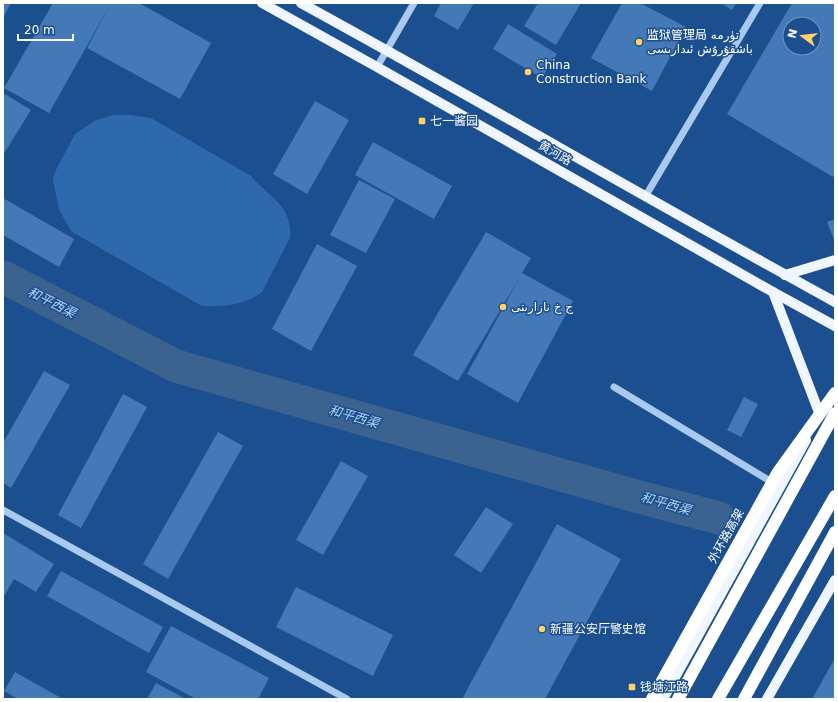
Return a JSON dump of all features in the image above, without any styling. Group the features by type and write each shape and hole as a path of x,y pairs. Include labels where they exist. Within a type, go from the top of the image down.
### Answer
{"highway":[{"name":"外环路高架","path":"652,699 778,472 835,393"},
{"path":"678,699 835,412"},
{"path":"718,699 835,496"},
{"path":"744,699 835,532"}],"main road":[{"name":"黄河路","path":"262,3 835,326"},
{"name":"黄河路","path":"300,3 387,50 645,197 835,302"},
{"path":"785,275 835,260"},
{"path":"773,292 820,415"},
{"path":"663,699 835,387"},
{"path":"767,699 835,580"}],"street":[{"path":"377,67 414,3"},
{"path":"645,197 760,3"},
{"path":"614,387 781,487"},
{"path":"3,510 347,699"}],"shaded area":[{"path":"113,115 130,115 151,118 251,176 278,202 288,217 290,238 262,292 249,300 234,304 202,306 72,232 59,210 53,179 56,170 75,134 96,120"}],"building":[{"path":"3,3 11,3 3,18"},
{"path":"53,3 139,3 211,43 180,99 87,48 110,5 49,113 4,88"},
{"path":"441,3 474,3 458,30 434,16"},
{"path":"538,3 581,3 556,45 524,26"},
{"name":"监狱管理局 تۈرمە باشقۇرۇش ئىدارىسى","path":"622,3 640,3 686,27 652,91 591,58"},
{"path":"721,3 736,3 732,10"},
{"path":"792,3 835,3 835,173 833,177 727,114 782,20 782,56 822,56 822,16 784,16"},
{"path":"508,24 557,54 542,78 493,49"},
{"path":"5,94 31,110 3,155 3,98"},
{"path":"315,101 349,120 307,194 273,174"},
{"path":"373,142 452,186 434,219 355,175"},
{"path":"359,180 395,199 366,253 330,235"},
{"path":"3,198 74,239 59,267 3,235"},
{"path":"835,219 835,242 827,222"},
{"path":"486,232 531,258 522,273 573,301 518,403 467,374 520,277 458,381 413,355"},
{"path":"317,244 357,266 311,351 272,329"},
{"path":"44,371 70,385 11,488 3,483 3,443"},
{"path":"123,394 147,407 81,528 58,515"},
{"path":"744,397 758,404 741,437 727,430"},
{"path":"218,432 243,446 168,579 143,564"},
{"path":"341,461 368,476 323,555 296,540"},
{"path":"486,507 513,524 481,573 454,555"},
{"name":"新疆公安厅警史馆","path":"557,524 621,559 545,699 462,699"},
{"path":"3,533 54,564 36,592 14,579 3,598"},
{"path":"61,571 163,627 149,653 47,596"},
{"path":"296,587 393,635 373,676 276,627"},
{"path":"171,626 269,678 258,699 196,699 146,672"},
{"path":"835,658 835,699 812,699"},
{"path":"15,672 63,699 18,699 4,691"},
{"path":"156,683 186,699 147,699"}],"waterway":[{"name":"和平西渠","path":"3,277 176,366 639,497 719,518"}],"place":[{"name":"监狱管理局 تۈرمە باشقۇرۇش ئىدارىسى","path":"639,42"},
{"name":"China Construction Bank","path":"528,72"},
{"name":"七一酱园","path":"422,121"},
{"name":"ج خ نازارىتى","path":"503,307"},
{"name":"新疆公安厅警史馆","path":"542,629"},
{"name":"钱塘江路","path":"632,687"}]}
